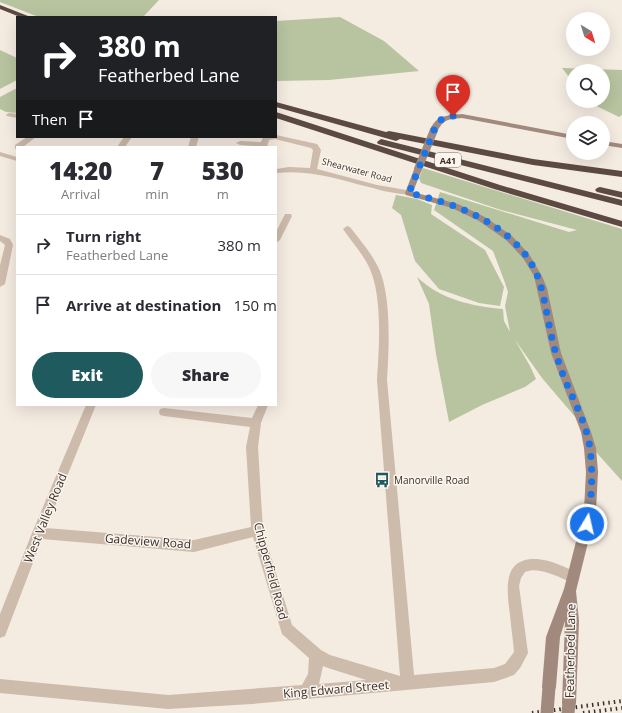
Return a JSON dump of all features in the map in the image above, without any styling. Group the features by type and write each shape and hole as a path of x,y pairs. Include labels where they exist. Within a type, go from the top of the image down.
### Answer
{"highway":[{"path":"0,7 23,16"},
{"path":"0,13 16,20"},
{"name":"A41","path":"277,104 472,159 622,195"},
{"name":"A41","path":"277,111 401,148 622,203"},
{"path":"277,115 497,187 622,224"},
{"name":"A41","path":"372,131 532,162 622,174"}],"street":[{"path":"409,193 437,123 442,119 462,116 566,136"},
{"path":"277,137 314,146 316,150 312,170"},
{"path":"18,146 30,138"},
{"path":"240,144 264,146 266,139 270,138"},
{"path":"610,144 622,146"},
{"path":"3,155 16,148"},
{"path":"3,155 16,159"},
{"name":"Shearwater Road","path":"277,170 288,168 326,172 375,187 409,193"},
{"name":"Featherbed Lane","path":"409,193 455,206 491,224 518,246 533,266 538,276 545,301 556,353 581,418 590,448 592,472 590,510 572,583 553,637 547,713"},
{"path":"277,238 288,216"},
{"path":"347,229 373,265 380,284 384,340 382,380 396,520 406,683"},
{"path":"0,238 7,241 10,245 0,284"},
{"name":"West Valley Road","path":"0,631 38,533 91,406"},
{"name":"Chipperfield Road","path":"263,406 256,423 252,447 258,531 287,629 316,655 339,665 406,683"},
{"path":"164,412 256,423"},
{"name":"Gadeview Road","path":"38,533 194,546 258,531"},
{"name":"King Edward Street","path":"0,686 168,702 221,700 494,675 509,670 521,653 514,586 514,580 519,570 527,565 541,565 572,583"},
{"name":"Featherbed Lane","path":"568,708 572,621 572,583"},
{"path":"307,691 312,685 316,672 316,655"}],"green space":[{"path":"0,0 159,0 144,16 36,16 0,2"},
{"path":"340,17 384,41 419,71 329,80 277,81 277,21"},
{"path":"0,50 16,58 16,81 0,89"},
{"path":"610,70 622,70 622,115 619,117 600,108 610,108"},
{"path":"16,89 16,113 6,112 0,109 0,97"},
{"path":"423,168 622,229 622,481 596,452 588,432 542,378 515,340 536,379 525,387 482,405 449,422 436,354 429,304 417,277 436,291 457,300 468,304 503,309 504,321 510,332 505,306 508,292 493,251 434,210 440,192 569,232 577,230 501,210 421,183 419,178"},
{"path":"396,195 417,199 432,205 431,214 485,250 504,287 500,306 479,303 439,289 415,261 401,215 392,208"}],"railway":[{"path":"532,713 622,701"},
{"path":"583,713 622,708"}],"place":[{"name":"Manorville Road","path":"382,480"}],"route":[{"path":"453,116 442,119 437,123 409,193 455,206 491,224 518,246 533,266 542,288 547,317 561,371 581,418 590,448 592,472 590,510 587,524"}]}
